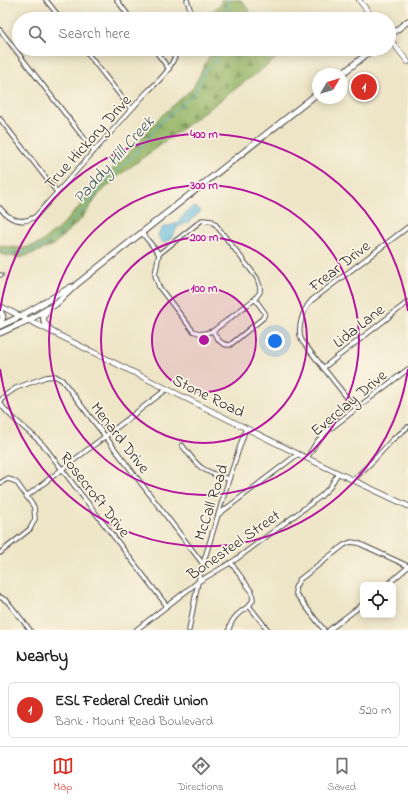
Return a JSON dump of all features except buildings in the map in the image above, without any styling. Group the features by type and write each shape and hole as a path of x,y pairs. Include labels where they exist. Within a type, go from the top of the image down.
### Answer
{"main road":[{"path":"396,31 408,21"},
{"path":"348,69 364,56"},
{"path":"0,333 29,320 52,306 312,98"},
{"path":"0,325 21,316 78,284"},
{"path":"52,306 44,316 43,320 53,332"},
{"path":"0,310 3,317 0,325"}],"street":[{"path":"46,0 55,12"},
{"path":"117,0 126,12"},
{"path":"187,0 190,12"},
{"path":"359,0 368,12"},
{"path":"0,30 12,45"},
{"path":"396,46 408,62"},
{"path":"20,56 94,151"},
{"path":"89,56 131,109"},
{"path":"160,56 169,68"},
{"name":"True Hickory Drive","path":"0,208 10,218 20,221 27,220 39,213 131,109 162,78 175,56"},
{"path":"0,120 57,192"},
{"path":"202,220 212,221 220,229 257,278 260,292 255,300 213,331 202,334 193,331 159,287 155,275 160,254 198,222 202,220"},
{"name":"Frear Drive","path":"356,409 302,341 299,335 299,326 308,305 312,300 408,227"},
{"path":"142,233 160,254"},
{"path":"213,331 224,345 230,345 263,318 264,313 255,300"},
{"name":"Lida Lane","path":"323,368 408,302"},
{"name":"Stone Road","path":"0,306 298,454 408,506"},
{"name":"Everclay Drive","path":"307,458 320,437 408,369"},
{"name":"Menard Drive","path":"0,402 7,394 16,388 46,377 55,376 62,380 203,564"},
{"path":"27,496 167,389"},
{"name":"Rosecroft Drive","path":"0,402 12,417 37,438 167,606"},
{"path":"353,480 392,440 408,427"},
{"name":"McCall Road","path":"189,630 203,564 246,428"},
{"path":"182,445 200,468 206,472 229,479"},
{"path":"218,515 298,454"},
{"name":"Bonesteel Street","path":"136,630 198,582 232,563 321,496 330,487 338,473"},
{"path":"0,483 7,479 17,483 34,506 35,511 33,524 25,533 0,553"},
{"path":"324,630 295,591 296,585 298,580 341,547 351,542 358,543 408,567 390,582"},
{"path":"229,630 233,619 254,600 254,595 232,563"},
{"path":"0,597 7,601 30,630"},
{"path":"249,606 268,630"},
{"path":"329,630 360,606"}],"green space":[{"path":"220,0 241,0 250,12 211,12 222,3"},
{"path":"209,56 275,56 277,58 121,174 100,193 82,218 52,246 20,258 0,254 0,245 24,248 39,244 58,229 101,180 129,153 158,119 193,88"}],"water":[{"path":"192,207 198,208 201,211 189,222 177,227 171,238 163,243 158,235 162,228 175,224"}],"waterway":[{"name":"Paddy Hill Creek","path":"227,12 229,0"},
{"name":"Paddy Hill Creek","path":"0,250 8,252 26,252 47,244 60,234 85,208 105,182 132,157 163,120 196,92 205,70 215,62 216,56"}],"place":[{"name":"ESL Federal Credit Union","path":"364,87"}]}
